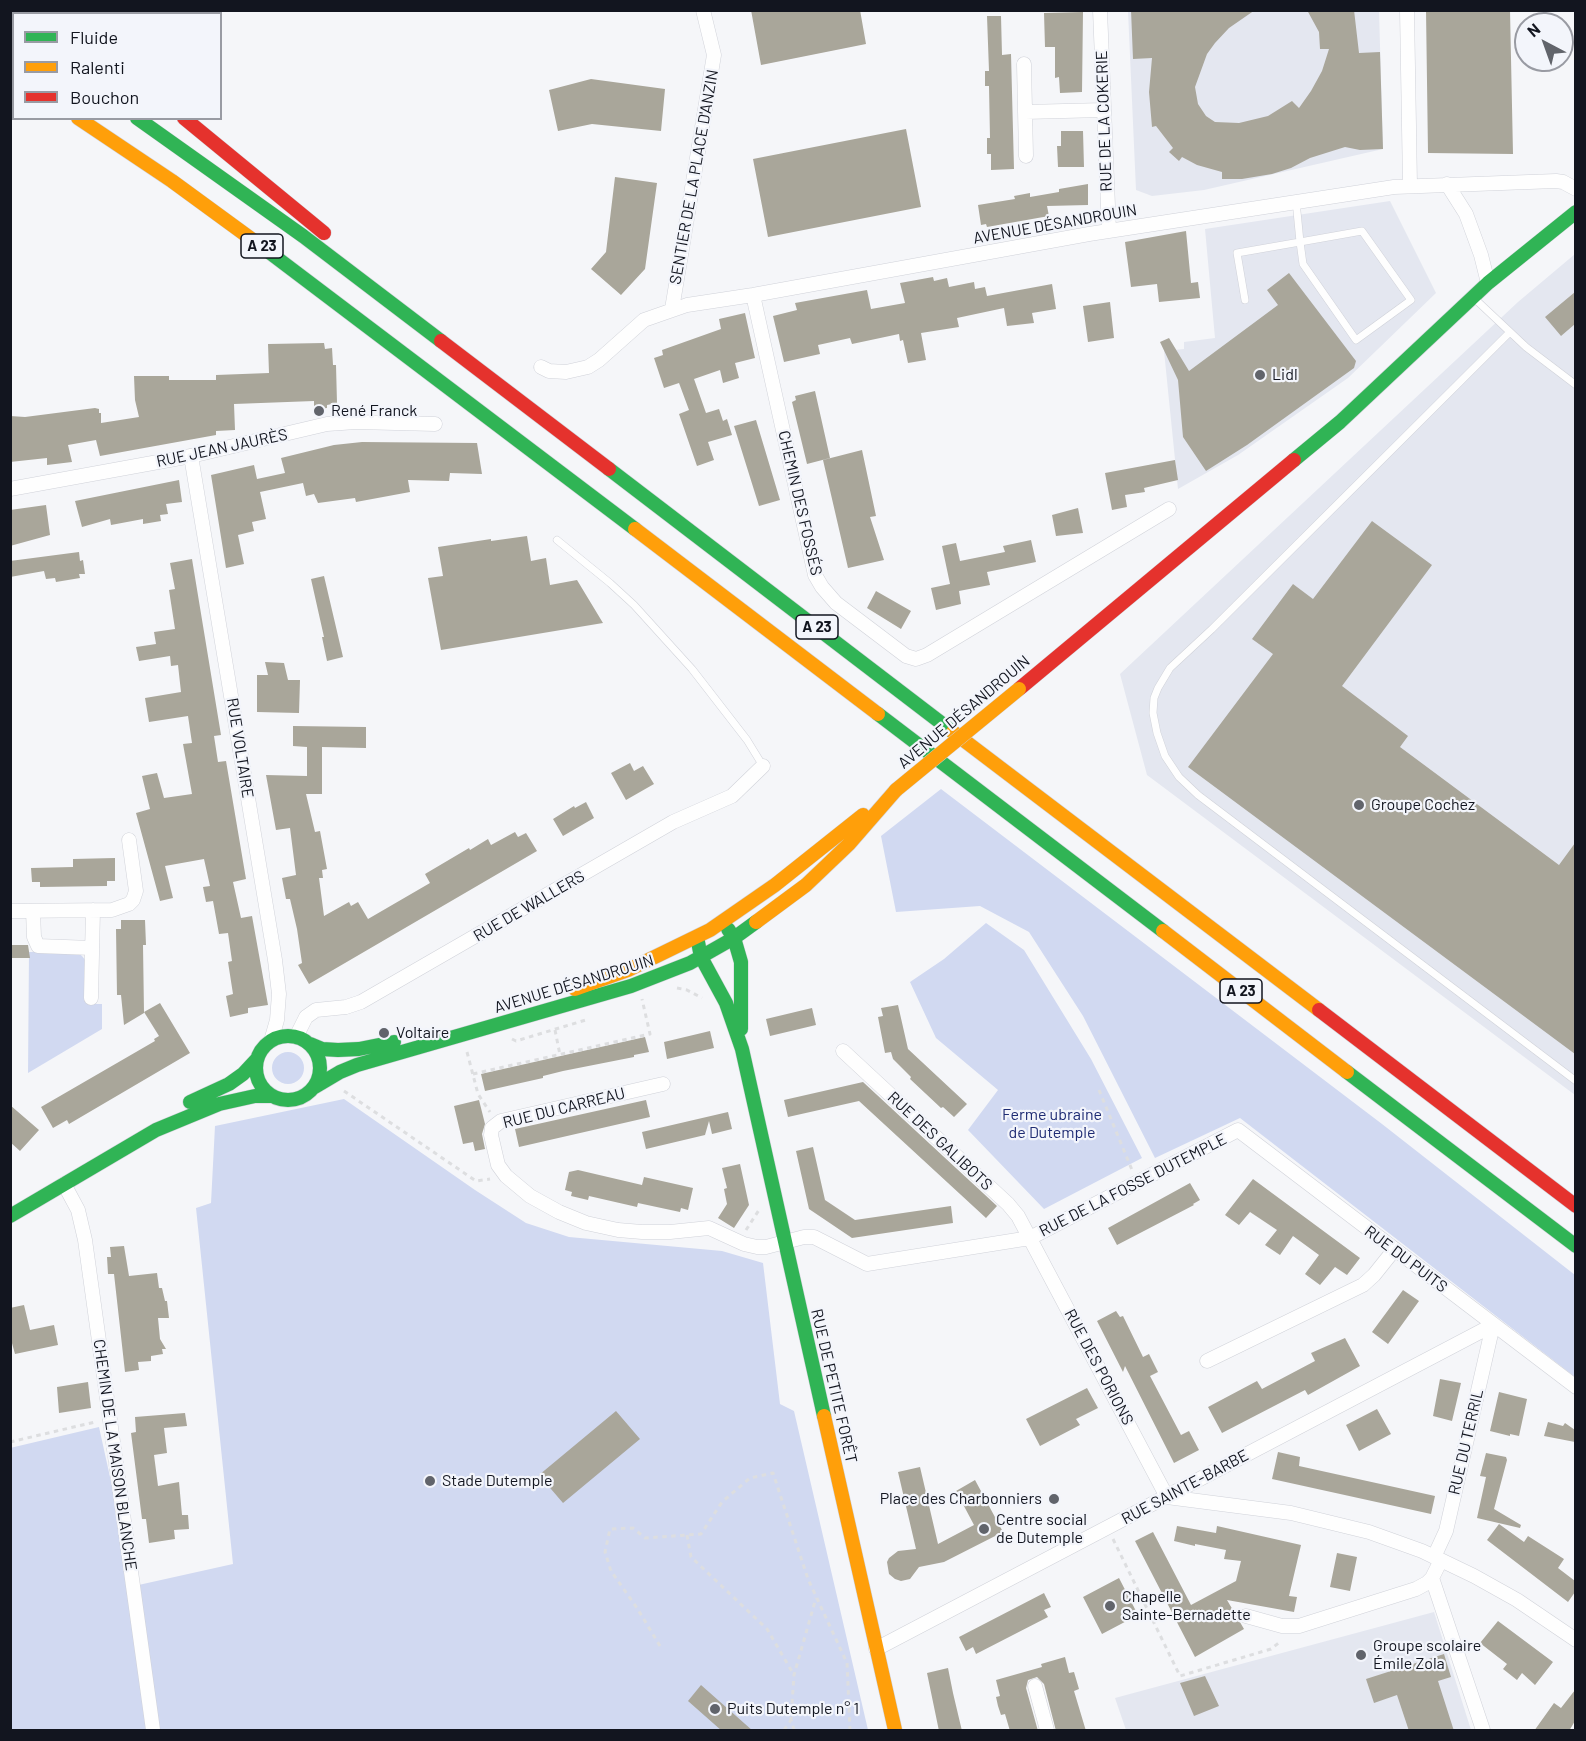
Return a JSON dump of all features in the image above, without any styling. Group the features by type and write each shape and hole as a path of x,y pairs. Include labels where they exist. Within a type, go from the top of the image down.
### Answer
{"main road":[{"name":"A 23","path":"81,120 190,194 339,303 1575,1246"},
{"name":"A 23","path":"140,120 233,185 396,307 1575,1206"},
{"path":"186,120 317,227 349,256 396,307"},
{"name":"AVENUE DÉSANDROUIN","path":"310,1044 330,1050 373,1047 533,1002 628,970 697,937 722,922 775,885 896,790 1340,422 1488,283 1575,212"},
{"name":"AVENUE DÉSANDROUIN","path":"313,1088 357,1065 631,986 701,957 734,938 794,895 829,865 896,790"},
{"name":"RUE DE PETITE FORÊT","path":"722,922 734,938 741,962 742,1049"},
{"name":"RUE DE PETITE FORÊT","path":"697,937 701,957 726,1003 742,1049 895,1731"},
{"path":"10,1200 138,1126 229,1084 243,1074 257,1059 262,1048 280,1037 296,1037 310,1044 320,1063 320,1074 313,1088 304,1096 294,1100 282,1100 263,1089 258,1080 257,1059"},
{"path":"10,1216 146,1136 200,1111 236,1100 272,1096"},
{"path":"1502,1150 1539,1160"}],"street":[{"name":"SENTIER DE LA PLACE D'ANZIN","path":"672,309 714,55 703,10"},
{"name":"RUE DE LA COKERIE","path":"1100,10 1108,231"},
{"path":"1407,10 1410,185"},
{"path":"1024,64 1026,156"},
{"path":"1025,112 1103,110"},
{"name":"AVENUE DÉSANDROUIN","path":"541,367 549,371 566,372 588,367 605,356 638,324 672,309 1108,231 1410,185 1556,181 1575,189"},
{"path":"1447,184 1470,224 1488,283"},
{"name":"CHEMIN DES FOSSÉS","path":"753,295 815,575 836,603 906,656 916,659 927,655 1169,509"},
{"name":"RUE JEAN JAURÈS","path":"10,489 191,456 337,423 435,424"},
{"name":"RUE VOLTAIRE","path":"191,456 276,967 278,1010 271,1041"},
{"name":"RUE DE WALLERS","path":"296,1037 306,1017 316,1010 346,1007 361,1002 673,822 732,796 763,766"},
{"path":"10,911 118,908 133,900 136,886 129,840"},
{"path":"91,998 93,910"},
{"path":"33,911 34,937 38,946 92,948"},
{"name":"RUE DES GALIBOTS","path":"843,1051 1008,1204 1018,1216 1030,1238"},
{"name":"RUE DU CARREAU","path":"663,1084 497,1122 492,1128 491,1135 496,1162 506,1176 537,1200 586,1223 618,1230 649,1232 709,1228 739,1242 757,1247 785,1241"},
{"name":"RUE DE LA FOSSE DUTEMPLE","path":"785,1241 814,1237 867,1264 1030,1238 1238,1130"},
{"name":"RUE DU PUITS","path":"1238,1130 1575,1387"},
{"name":"CHEMIN DE LA MAISON BLANCHE","path":"64,1184 78,1210 83,1228 153,1731"},
{"name":"RUE DES PORIONS","path":"1030,1238 1167,1497"},
{"path":"1207,1361 1363,1285 1394,1250"},
{"name":"RUE SAINTE-BARBE","path":"876,1649 1493,1324"},
{"name":"RUE DU TERRIL","path":"1432,1578 1446,1531 1493,1324"},
{"path":"1167,1497 1306,1515 1370,1532 1438,1559 1517,1600 1575,1640"},
{"path":"1246,1616 1282,1626 1299,1626 1416,1589 1432,1578 1483,1731"},
{"path":"1035,1686 1047,1731"}],"lane":[{"path":"1245,300 1238,253 1300,242 1362,231 1411,300 1356,340 1303,264 1300,242 1296,201"},
{"path":"1473,297 1536,355 1575,385"},
{"path":"1510,332 1170,668 1154,698 1153,713 1165,756 1179,777 1194,791 1575,1080"},
{"path":"556,540 620,591 666,640 747,740 763,766"}],"path":[{"path":"672,988 687,990 706,1001"},
{"path":"473,1074 650,1034 641,994"},
{"path":"505,1036 516,1041 598,1016"},
{"path":"555,1030 560,1055"},
{"path":"465,1045 478,1094 497,1122"},
{"path":"336,1085 476,1181 506,1176"},
{"path":"1099,1090 1137,1182"},
{"path":"739,1242 759,1209 759,1203"},
{"path":"10,1442 109,1419"},
{"path":"660,1646 612,1571 605,1552 610,1529 633,1528 645,1538 701,1534 722,1502 750,1478 774,1473 808,1579 847,1663 849,1731"},
{"path":"1107,1529 1180,1676 1271,1649 1299,1626"},
{"path":"687,1535 691,1557 767,1629 794,1675"},
{"path":"795,1731 791,1719 794,1675 816,1597"},
{"path":"784,1731 791,1719"}],"shaded area":[{"path":"1128,11 1379,11 1383,149 1204,190 1152,196 1136,190"},
{"path":"1390,201 1436,293 1348,378 1238,455 1178,489 1164,351 1184,349 1184,342 1215,338 1205,229"},
{"path":"1575,254 1575,1095 1147,775 1120,674 1518,302"},
{"name":"Groupe scolaire Émile Zola","path":"1434,1612 1471,1730 1126,1730 1115,1698"}],"green space":[{"path":"941,789 1382,1124 1575,1275 1575,1377 1240,1118 1155,1158 1083,1016 1029,932 980,906 896,912 881,836"},
{"name":"Ferme ubraine de Dutemple","path":"986,923 1024,950 1091,1059 1142,1158 1044,1209 968,1130 998,1090 936,1038 910,982 944,959"},
{"path":"29,952 77,952 82,956 86,961 87,1004 102,1004 102,1029 28,1073"},
{"path":"288,1052 299,1057 304,1068 299,1079 288,1084 277,1079 272,1068 277,1057"},
{"name":"Stade Dutemple","path":"344,1099 526,1223 569,1237 722,1251 763,1263 780,1404 794,1411 868,1730 11,1730 10,1448 99,1427 134,1586 233,1564 196,1208 211,1203 215,1126"}],"building":[{"path":"751,10 860,10 866,44 761,65"},
{"path":"1131,10 1255,10 1229,28 1215,43 1207,54 1195,87 1198,104 1206,116 1215,122 1239,123 1268,116 1292,101 1299,108 1311,91 1322,71 1329,49 1320,49 1319,32 1307,10 1354,10 1359,53 1380,52 1383,149 1360,150 1345,147 1310,158 1291,168 1272,174 1242,179 1222,179 1222,172 1197,165 1182,157 1179,161 1169,152 1173,148 1156,126 1152,127 1149,92 1152,58 1133,59"},
{"path":"1426,10 1510,10 1513,154 1428,153"},
{"path":"1083,12 1082,92 1060,93 1059,77 1055,78 1055,47 1045,47 1044,13"},
{"path":"987,16 1001,16 1002,55 1011,54 1014,169 991,170 991,154 987,154 987,138 990,138 989,86 985,86 985,71 989,71"},
{"path":"591,79 665,89 661,131 592,124 558,131 549,90"},
{"path":"906,129 921,207 768,237 753,159"},
{"path":"1061,131 1083,131 1084,167 1058,167 1057,146 1061,146"},
{"path":"615,177 657,183 645,269 621,295 591,269 606,252"},
{"path":"1088,184 1088,205 1047,206 1049,216 987,227 986,224 981,225 978,205 1015,199 1014,196 1030,193 1030,197 1059,192 1059,189"},
{"path":"1186,231 1191,283 1198,282 1200,298 1159,302 1157,284 1131,287 1125,242"},
{"name":"Lidl","path":"1289,273 1356,361 1354,368 1247,445 1206,471 1183,437 1178,380 1160,342 1169,338 1189,371 1278,305 1267,290"},
{"path":"933,277 934,281 947,278 949,287 974,282 975,289 985,287 987,296 1052,284 1056,309 1032,313 1034,323 1007,326 1004,308 957,318 959,327 921,333 926,360 908,363 903,340 900,341 899,334 852,344 850,338 818,345 820,354 784,362 773,316 797,310 795,303 867,290 871,309 905,303 900,283"},
{"path":"1575,292 1575,324 1561,336 1545,317"},
{"path":"1110,302 1114,338 1088,342 1083,306"},
{"path":"745,313 755,358 735,363 739,378 723,383 720,370 694,379 706,413 719,409 723,421 727,419 732,435 708,442 714,460 697,466 679,414 689,410 679,383 664,388 654,358 663,355 662,350 721,329 719,319"},
{"path":"324,343 325,349 332,348 333,365 336,365 337,403 327,405 327,408 314,410 314,401 234,404 235,430 216,431 216,435 100,456 96,440 68,445 72,462 47,465 47,458 10,462 10,416 25,417 95,408 101,413 101,423 139,417 135,400 134,376 169,376 169,380 216,380 216,375 269,373 268,344"},
{"path":"815,391 830,458 807,464 792,402 796,400 795,396"},
{"path":"756,420 780,500 759,506 734,426"},
{"path":"362,442 477,443 482,474 450,473 449,481 408,480 410,492 356,502 355,498 318,503 314,494 306,496 303,483 260,492 266,519 252,522 254,531 238,535 244,564 226,568 211,475 254,465 257,479 285,473 281,458 334,445"},
{"path":"862,450 876,516 870,517 884,560 848,568 823,460"},
{"path":"1175,460 1178,480 1144,488 1145,492 1125,495 1127,507 1112,510 1105,473"},
{"path":"179,480 182,502 166,504 168,514 160,515 161,521 143,524 143,519 111,525 110,519 82,527 75,501"},
{"path":"46,505 50,535 10,546 10,510"},
{"path":"1078,508 1083,533 1056,536 1052,515"},
{"name":"Groupe Cochez","path":"1372,521 1432,565 1342,686 1408,736 1400,747 1559,865 1575,843 1575,1054 1188,767 1273,654 1252,639 1293,584 1313,599"},
{"path":"527,536 531,561 546,558 550,585 577,580 603,623 441,650 428,578 443,576 438,547"},
{"path":"1031,540 1036,562 987,572 990,585 959,591 961,604 936,610 931,588 950,584 942,546 956,543 960,561 1005,552 1003,546"},
{"path":"79,552 85,574 79,574 80,578 56,582 55,578 46,579 44,571 10,577 10,561"},
{"path":"192,559 221,735 214,736 218,762 226,761 246,879 233,882 241,918 252,916 268,1005 248,1008 248,1013 230,1017 226,996 233,994 228,962 232,961 228,933 219,934 213,901 206,902 203,887 210,886 204,859 165,866 173,898 160,901 136,813 150,809 142,776 157,773 164,798 192,794 183,744 192,743 188,716 149,722 145,698 181,692 178,665 171,666 170,656 139,661 136,647 156,644 154,632 175,629 169,590 175,589 170,563"},
{"path":"324,576 343,657 327,661 311,579"},
{"path":"876,591 911,611 901,629 867,608"},
{"path":"265,662 284,663 288,680 300,680 299,713 257,712 257,675 268,675"},
{"path":"293,726 366,727 366,748 322,747 322,794 306,794 315,832 320,831 327,869 322,870 323,878 319,878 324,916 349,902 351,906 358,902 368,919 430,883 425,874 488,839 491,845 515,832 518,837 526,833 537,851 309,984 298,965 302,963 297,929 290,899 286,899 282,878 296,875 290,828 276,830 266,775 307,776 307,747 293,746"},
{"path":"630,763 634,771 643,766 654,784 626,800 611,773"},
{"path":"586,802 594,818 563,836 553,819 574,806 575,808"},
{"path":"115,858 115,881 107,881 107,886 40,887 40,882 32,882 31,868 73,867 73,859"},
{"path":"121,920 145,920 146,945 143,945 144,1013 124,1025 121,995 117,995 116,929 121,929"},
{"path":"10,945 28,945 30,958 10,958"},
{"path":"160,1003 190,1053 69,1124 67,1120 53,1128 41,1107 155,1041 154,1039 159,1036 144,1012"},
{"path":"898,1005 908,1049 967,1104 954,1117 910,1079 911,1077 893,1059 891,1052 885,1053 878,1017 883,1016 881,1008"},
{"path":"812,1008 816,1025 770,1036 766,1019"},
{"path":"710,1031 714,1048 667,1059 664,1042"},
{"path":"645,1037 649,1052 485,1091 481,1074"},
{"path":"863,1082 997,1206 986,1218 859,1101 788,1117 784,1100"},
{"path":"479,1100 485,1124 482,1134 485,1149 475,1151 473,1142 463,1144 454,1106"},
{"path":"646,1100 650,1117 519,1147 515,1129"},
{"path":"10,1105 39,1130 20,1151 10,1142"},
{"path":"728,1112 732,1129 712,1134 709,1121 705,1135 646,1149 642,1132"},
{"path":"813,1147 825,1200 855,1220 951,1206 953,1223 852,1238 809,1209 796,1151"},
{"path":"740,1164 749,1205 734,1228 718,1218 727,1204 724,1189 727,1188 722,1168"},
{"path":"578,1170 642,1185 644,1177 693,1188 688,1210 681,1208 680,1212 638,1203 637,1207 589,1196 588,1200 571,1196 572,1192 565,1190 569,1172"},
{"path":"1253,1179 1360,1258 1347,1275 1335,1267 1320,1285 1305,1274 1319,1255 1293,1236 1280,1255 1265,1245 1277,1230 1250,1212 1239,1225 1225,1215"},
{"path":"1190,1183 1200,1200 1117,1245 1108,1228"},
{"path":"124,1246 129,1276 157,1273 159,1288 162,1288 165,1301 167,1301 169,1318 158,1318 160,1339 166,1349 162,1349 163,1354 151,1356 151,1361 138,1362 139,1370 125,1372 114,1274 108,1274 107,1257 111,1257 110,1247"},
{"path":"1403,1290 1419,1301 1388,1344 1372,1332"},
{"path":"24,1305 30,1330 54,1325 58,1345 15,1354 10,1336 10,1308"},
{"path":"1116,1311 1120,1317 1123,1316 1143,1357 1149,1354 1158,1372 1150,1376 1181,1435 1189,1431 1199,1450 1174,1463 1125,1366 1123,1372 1097,1321"},
{"path":"1345,1338 1360,1366 1308,1395 1305,1390 1222,1433 1208,1407 1257,1381 1262,1389 1315,1361 1311,1353"},
{"path":"1440,1379 1461,1383 1452,1421 1433,1416"},
{"path":"88,1382 91,1408 59,1413 57,1387"},
{"path":"1087,1388 1098,1408 1076,1419 1080,1425 1040,1446 1026,1419"},
{"path":"1499,1392 1527,1399 1519,1436 1490,1431"},
{"path":"1377,1409 1391,1434 1359,1451 1346,1425"},
{"path":"616,1411 640,1439 563,1503 539,1475"},
{"path":"185,1413 187,1426 164,1428 167,1453 154,1455 158,1486 179,1482 182,1515 188,1515 189,1529 174,1530 175,1539 149,1543 146,1519 142,1519 131,1433 136,1432 135,1417"},
{"path":"1548,1422 1563,1426 1565,1423 1575,1430 1575,1442 1544,1436"},
{"path":"1278,1452 1300,1457 1299,1466 1435,1496 1431,1514 1272,1479"},
{"path":"1486,1453 1506,1457 1494,1509 1521,1525 1520,1528 1477,1518 1486,1477 1480,1476"},
{"path":"920,1467 938,1544 974,1525 956,1491 975,1480 1003,1532 944,1562 919,1567 910,1579 901,1581 889,1574 887,1562 898,1551 916,1549 898,1472"},
{"path":"1499,1524 1524,1542 1528,1536 1564,1559 1558,1568 1575,1581 1575,1592 1568,1602 1487,1540"},
{"path":"1177,1526 1216,1533 1217,1526 1301,1545 1289,1596 1297,1597 1294,1612 1227,1600 1244,1629 1195,1657 1135,1541 1153,1532 1191,1605 1236,1581 1241,1561 1224,1559 1226,1550 1174,1541"},
{"path":"1337,1553 1357,1557 1350,1591 1330,1587"},
{"name":"Chapelle Sainte-Bernadette","path":"1119,1578 1138,1615 1102,1634 1083,1597"},
{"path":"1044,1593 1051,1607 1044,1610 1048,1617 976,1654 973,1647 966,1651 959,1637"},
{"path":"1498,1621 1553,1662 1535,1685 1522,1673 1517,1680 1503,1669 1507,1664 1480,1643"},
{"path":"1444,1654 1451,1677 1438,1681 1454,1731 1409,1731 1397,1695 1374,1703 1366,1679"},
{"path":"1065,1657 1069,1673 1074,1672 1079,1689 1074,1691 1086,1731 1056,1731 1044,1684 1037,1677 1028,1680 1026,1688 1038,1731 1010,1731 1005,1714 1001,1715 998,1706 996,1697 1000,1696 996,1680 1042,1667 1041,1664"},
{"path":"948,1668 962,1731 939,1731 927,1673"},
{"path":"1205,1676 1219,1706 1194,1716 1180,1683"},
{"path":"701,1685 753,1731 722,1731 688,1701"},
{"path":"1575,1690 1575,1721 1569,1731 1534,1731 1554,1703 1561,1708"}],"traffic: fast":[{"path":"140,120 303,236 441,341"},
{"path":"1294,460 1340,422 1488,283 1576,212"},
{"path":"265,249 635,529"},
{"path":"609,469 953,732"},
{"path":"878,714 1163,931"},
{"path":"313,1088 357,1065 631,986 690,963 734,938 756,922"},
{"path":"728,929 734,938 741,962 741,1029"},
{"path":"697,937 701,957 726,1003 742,1049 824,1416"},
{"path":"288,1036 300,1038 311,1045 318,1056 320,1068 318,1080 311,1091 300,1098 288,1100 276,1098 265,1091 258,1080 256,1068 258,1056 265,1045 276,1038 288,1036"},
{"path":"310,1044 322,1049 338,1050 359,1049 394,1042"},
{"path":"190,1102 229,1084 243,1074 257,1059"},
{"path":"1347,1072 1576,1246"},
{"path":"10,1216 156,1130 219,1104 255,1096 272,1096"}],"traffic: slow":[{"path":"81,120 172,181 265,249"},
{"path":"635,529 878,714"},
{"path":"896,790 1019,689"},
{"path":"953,732 1319,1010"},
{"path":"756,922 806,885 849,844 896,790"},
{"path":"575,989 628,970 710,930 775,885 863,815"},
{"path":"1163,931 1347,1072"},
{"path":"824,1416 895,1730"}],"traffic: jam":[{"path":"186,120 324,233"},
{"path":"441,341 609,469"},
{"path":"1019,689 1294,460"},
{"path":"1319,1010 1576,1206"}],"place":[{"name":"Lidl","path":"1260,375"},
{"name":"René Franck","path":"319,411"},
{"name":"Groupe Cochez","path":"1359,805"},
{"name":"Voltaire","path":"384,1033"},
{"name":"Stade Dutemple","path":"430,1481"},
{"name":"Place des Charbonniers","path":"1054,1499"},
{"name":"Centre social de Dutemple","path":"984,1529"},
{"name":"Chapelle Sainte-Bernadette","path":"1110,1606"},
{"name":"Groupe scolaire Émile Zola","path":"1361,1655"},
{"name":"Puits Dutemple n° 1","path":"715,1709"}]}
